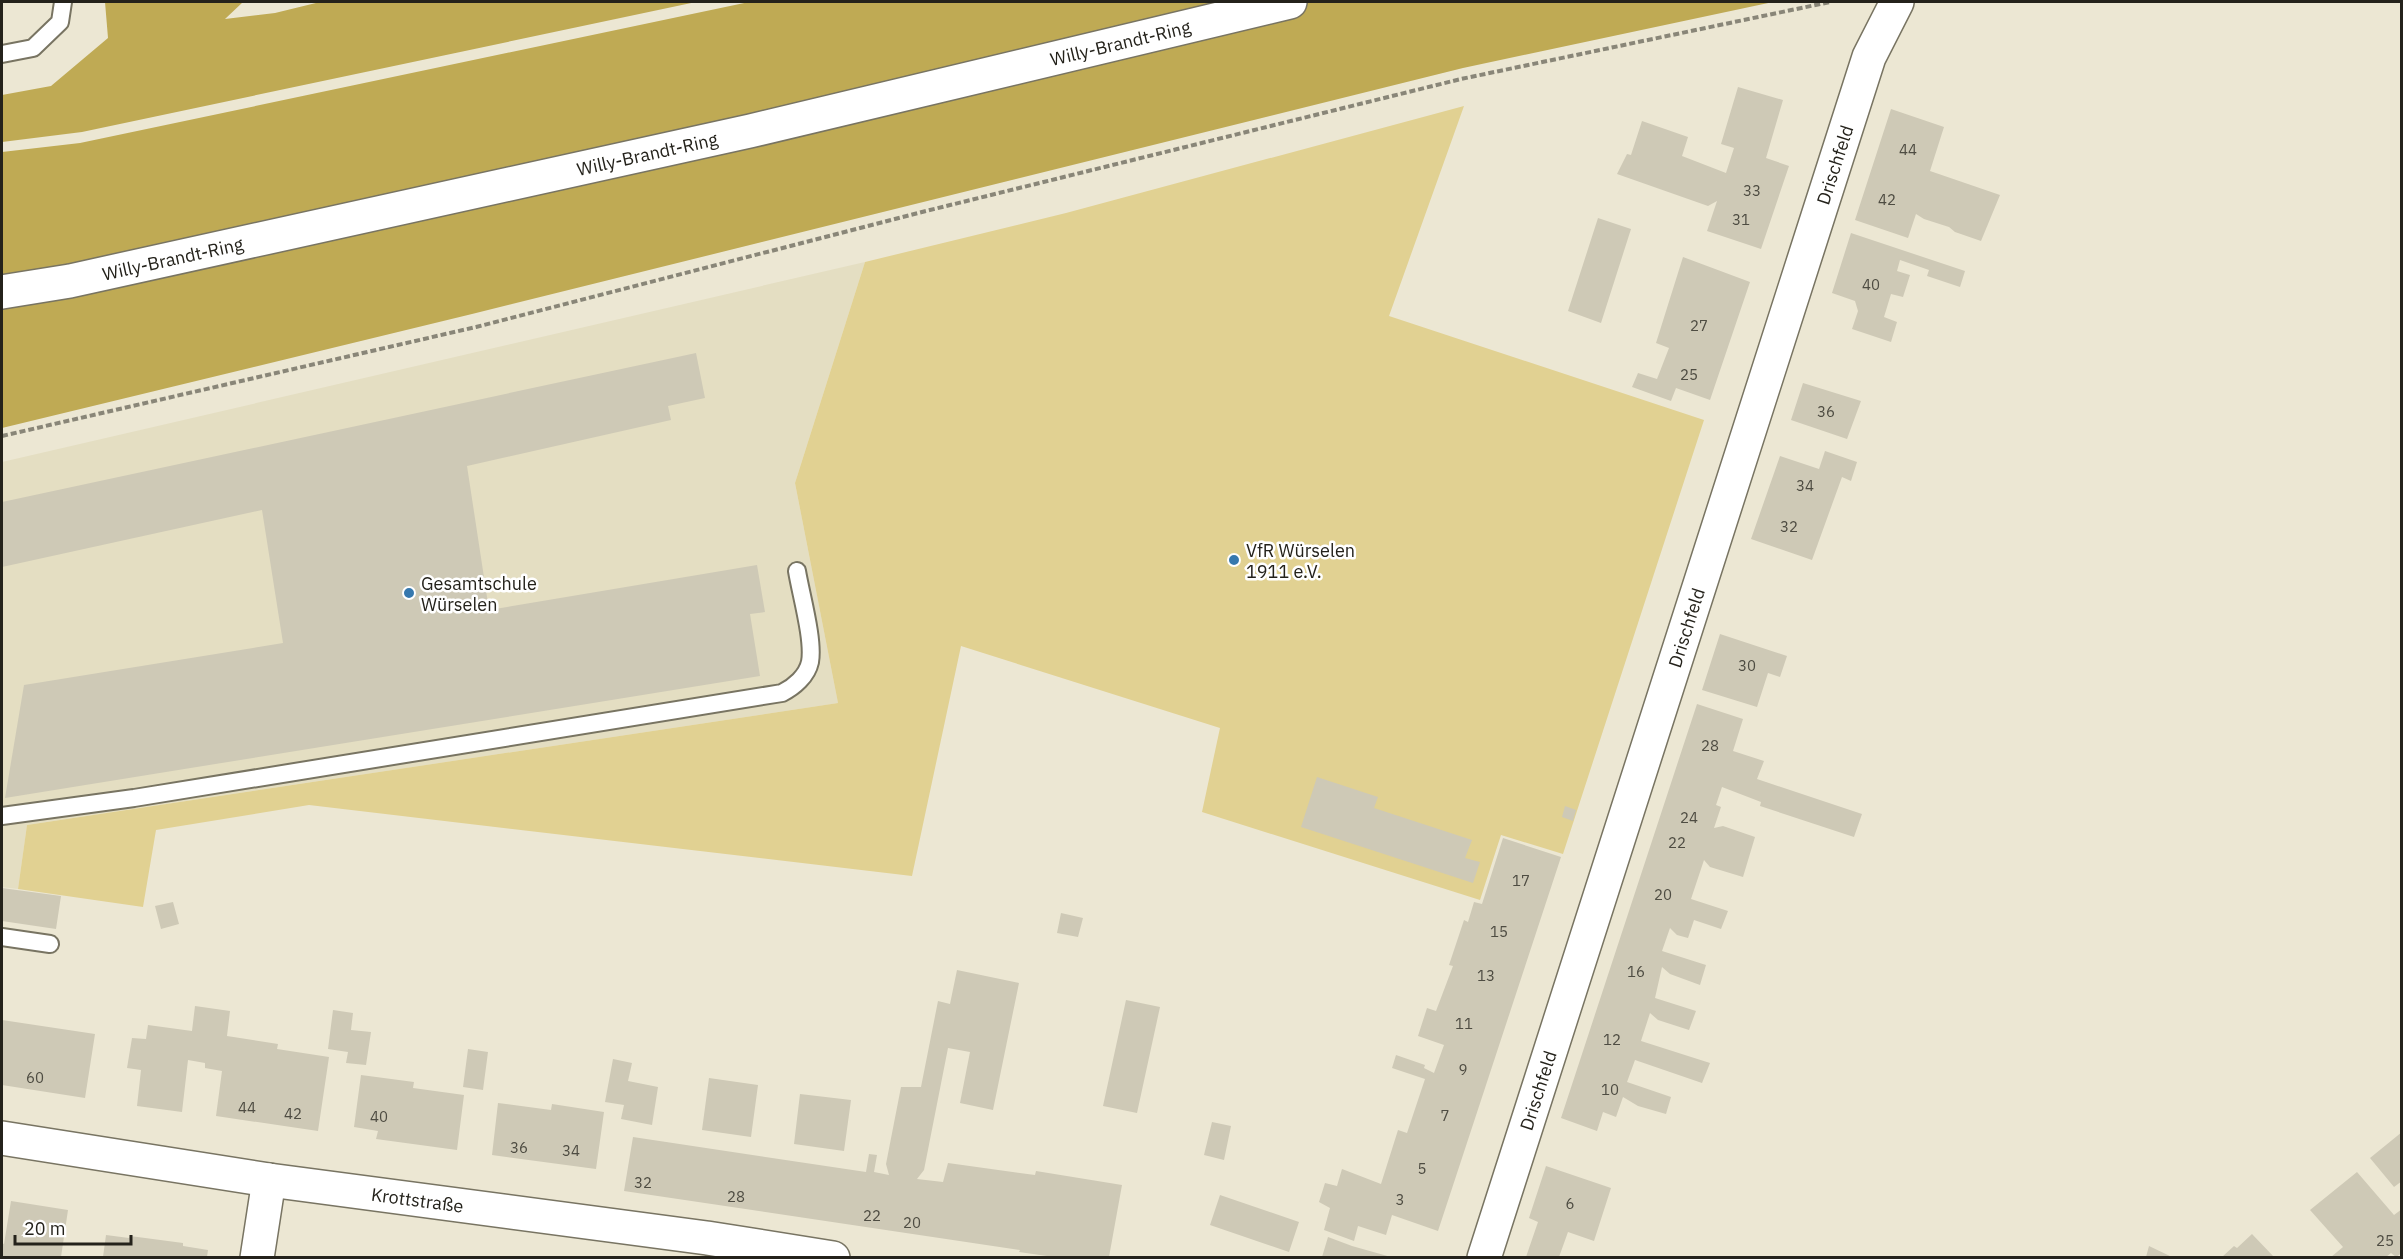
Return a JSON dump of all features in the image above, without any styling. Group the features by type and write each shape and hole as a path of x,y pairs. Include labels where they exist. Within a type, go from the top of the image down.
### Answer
{"street":[{"name":"Willy-Brandt-Ring","path":"2,292 70,281 727,136 1290,2"},
{"name":"Drischfeld","path":"1484,1257 1869,57 1897,2"},
{"name":"Krottstraße","path":"2,1138 269,1180 833,1257"},
{"path":"256,1257 269,1180"}],"lane":[{"path":"2,54 33,48 60,22 63,2"},
{"path":"2,816 146,796 782,693 793,687 810,663 810,646 797,571"},
{"path":"2,937 50,944"}],"path":[{"path":"2,436 476,327 922,212 1461,79 1830,2"}],"shaded area":[{"path":"105,2 243,2 225,19 275,13 320,2 696,2 82,132 2,142 2,95 51,86 108,38"},
{"path":"749,2 1773,2 1463,68 2,428 2,152 80,143"},
{"name":"VfR Würselen 1911 e.V.","path":"1464,106 1389,316 1704,420 1563,854 1501,835 1480,900 1202,812 1220,728 961,646 912,876 309,805 156,830 143,907 18,889 27,825 838,703 795,483 865,262 1066,213"},
{"name":"Gesamtschule Würselen","path":"865,262 795,483 838,703 27,825 18,889 2,887 2,462"}],"building":[{"path":"1738,87 1783,100 1766,158 1789,166 1761,249 1707,231 1717,201 1708,206 1617,174 1627,154 1631,155 1642,121 1688,137 1682,156 1726,173 1734,148 1721,144"},
{"path":"1891,109 1944,127 1930,171 2000,195 1981,241 1916,214 1908,238 1855,220"},
{"path":"1598,218 1631,229 1601,323 1568,311"},
{"path":"1851,233 1965,271 1960,287 1927,276 1929,270 1900,260 1897,271 1910,275 1903,297 1891,294 1884,317 1897,322 1891,342 1852,329 1858,311 1855,301 1832,293"},
{"path":"1683,257 1750,282 1710,400 1676,388 1671,401 1632,387 1638,373 1657,379 1669,348 1656,343"},
{"path":"696,353 705,398 668,406 671,420 467,466 489,610 757,565 765,612 750,614 760,676 5,798 24,685 283,643 262,510 2,567 2,502"},
{"path":"1803,383 1861,401 1847,439 1791,420"},
{"path":"1825,451 1857,462 1851,481 1842,477 1812,560 1751,539 1780,456 1819,469"},
{"path":"1720,634 1787,656 1780,677 1768,673 1757,707 1702,690"},
{"path":"1697,704 1743,719 1733,751 1764,761 1757,779 1862,814 1854,837 1760,806 1761,802 1722,787 1716,805 1721,807 1714,828 1723,826 1755,837 1743,877 1710,867 1704,860 1691,899 1728,911 1721,929 1694,920 1688,938 1677,935 1670,928 1662,951 1706,965 1700,985 1670,974 1662,967 1655,998 1696,1011 1689,1030 1658,1020 1650,1013 1641,1041 1710,1063 1702,1083 1635,1060 1627,1082 1671,1097 1666,1114 1638,1106 1623,1097 1616,1117 1603,1112 1597,1131 1561,1118"},
{"path":"1317,777 1378,797 1374,808 1472,840 1465,858 1480,862 1473,883 1301,827"},
{"path":"1565,806 1576,810 1573,821 1562,817"},
{"path":"1503,838 1561,857 1438,1231 1392,1215 1386,1235 1358,1226 1354,1241 1324,1230 1330,1208 1319,1202 1325,1183 1337,1186 1342,1169 1381,1184 1398,1130 1407,1133 1425,1079 1392,1068 1396,1055 1425,1065 1424,1068 1434,1073 1444,1045 1418,1036 1427,1008 1436,1011 1453,966 1449,965 1464,920 1468,922 1474,902 1482,904"},
{"path":"2,888 61,896 56,929 2,921"},
{"path":"173,902 179,924 161,929 155,906"},
{"path":"1061,913 1083,918 1078,937 1057,933"},
{"path":"957,970 1019,983 993,1110 960,1103 970,1052 948,1048 924,1170 917,1179 943,1182 948,1163 1035,1175 1036,1171 1122,1185 1109,1257 1054,1257 624,1191 633,1137 866,1172 869,1154 877,1155 874,1172 889,1175 886,1164 901,1087 921,1087 938,1001 950,1004"},
{"path":"1126,1000 1160,1007 1137,1113 1103,1106"},
{"path":"195,1006 230,1011 227,1036 278,1044 277,1049 329,1057 318,1131 216,1116 222,1071 205,1068 205,1063 188,1060 182,1112 137,1106 141,1070 127,1068 132,1038 146,1039 148,1025 192,1031"},
{"path":"333,1010 353,1013 351,1030 371,1032 366,1065 346,1063 348,1052 328,1049"},
{"path":"2,1020 95,1034 85,1098 2,1085"},
{"path":"468,1049 488,1052 483,1090 463,1087"},
{"path":"613,1059 632,1063 628,1081 658,1087 652,1125 621,1119 624,1105 605,1102"},
{"path":"361,1075 414,1082 413,1088 464,1095 457,1150 376,1139 378,1131 354,1127"},
{"path":"709,1078 758,1085 751,1137 702,1130"},
{"path":"800,1094 851,1100 844,1151 794,1144"},
{"path":"498,1103 551,1110 552,1104 604,1112 596,1169 492,1155"},
{"path":"1212,1122 1231,1126 1224,1160 1204,1155"},
{"path":"2402,1132 2402,1181 2394,1187 2370,1158"},
{"path":"1546,1166 1611,1188 1594,1241 1568,1232 1559,1257 1526,1257 1538,1222 1529,1218"},
{"path":"2357,1172 2394,1215 2402,1209 2402,1253 2396,1257 2391,1253 2386,1257 2331,1257 2343,1247 2310,1210"},
{"path":"1220,1195 1299,1222 1289,1252 1210,1225"},
{"path":"11,1201 68,1210 61,1257 2,1257 2,1243 4,1244"},
{"path":"2252,1234 2274,1257 2222,1257 2234,1246 2237,1248"},
{"path":"106,1235 183,1243 183,1246 208,1250 207,1257 103,1257"},
{"path":"1328,1237 1352,1246 1391,1257 1322,1257"},
{"path":"2149,1246 2172,1257 2146,1257"}],"place":[{"name":"VfR Würselen 1911 e.V.","path":"1234,560"},
{"name":"Gesamtschule Würselen","path":"409,593"}]}
